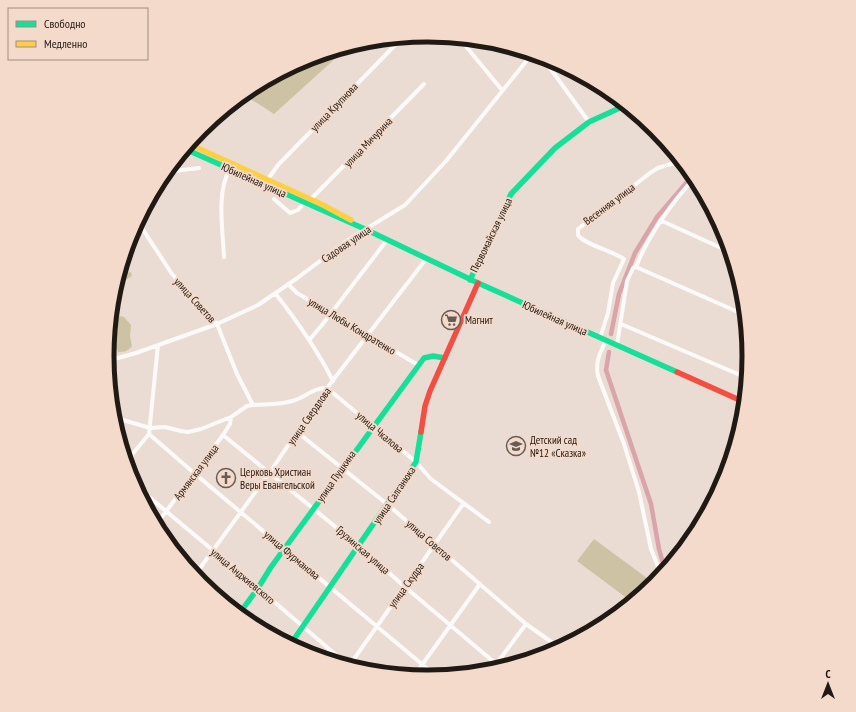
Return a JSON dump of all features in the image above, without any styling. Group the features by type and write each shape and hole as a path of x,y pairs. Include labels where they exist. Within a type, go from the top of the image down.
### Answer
{"main road":[{"name":"Первомайская улица","path":"470,280 511,194 555,148 589,122 620,108"},
{"name":"Юбилейная улица","path":"194,146 311,199 367,230 470,280 739,399"},
{"name":"Юбилейная улица","path":"190,151 367,230"},
{"name":"улица Салганюка","path":"293,640 416,462 425,406 478,283"},
{"name":"улица Пушкина","path":"243,609 284,548 418,365 428,356 445,358"}],"street":[{"name":"улица Крупнова","path":"268,179 278,165 397,44"},
{"path":"464,45 502,90"},
{"name":"Садовая улица","path":"114,359 217,324 258,305 348,240 367,230 405,205 414,197 446,160 528,59"},
{"path":"549,66 589,122"},
{"name":"улица Мичурина","path":"311,199 424,84"},
{"name":"Весенняя улица","path":"600,338 608,313 613,282 624,259 619,255 583,240 578,235 578,229 650,173 658,168 675,163"},
{"path":"175,171 199,168"},
{"path":"224,257 223,189 230,170"},
{"path":"617,345 627,281 630,273 633,268 636,267 642,253 662,221 683,190 690,184"},
{"path":"274,199 290,212 298,210 304,202"},
{"path":"662,221 723,249"},
{"name":"улица Советов","path":"142,227 172,274 217,324 237,374 254,405"},
{"path":"310,339 331,314 387,240"},
{"name":"улица Свердлова","path":"198,570 270,472 327,388 426,259"},
{"path":"636,267 739,312"},
{"name":"улица Любы Кондратенко","path":"288,284 297,293 418,365"},
{"path":"275,294 310,339 333,380"},
{"path":"621,324 741,375"},
{"path":"606,340 597,360 596,367 598,376 624,444 638,492 651,549 659,569"},
{"path":"131,456 149,434 158,345"},
{"path":"121,420 150,428 165,427 188,432 201,429 231,417 248,406 291,402 317,388 327,388"},
{"name":"улица Чкалова","path":"327,388 416,462 432,479 488,522"},
{"name":"Армянская улица","path":"160,520 224,435 230,424 231,417"},
{"name":"улица Советов","path":"297,432 387,504 526,624 554,644"},
{"name":"улица Фурманова","path":"149,434 194,474 429,670"},
{"name":"Грузинская улица","path":"224,435 314,508 495,662"},
{"name":"улица Анджиевского","path":"146,494 337,656"},
{"name":"улица Скудра","path":"353,660 404,586 464,504"},
{"path":"418,670 480,584"},
{"path":"497,662 526,624"}],"shaded area":[{"path":"338,56 274,114 249,98 289,74"},
{"path":"131,272 132,276 123,282 125,275 126,273"},
{"path":"117,316 124,317 131,325 130,336 132,346 123,352 118,352 115,344"},
{"path":"594,539 649,579 627,598 577,561"}],"waterway":[{"path":"611,334 619,294 635,253 657,217 688,181"},
{"path":"609,352 606,370 651,504 663,564"}],"traffic: fast":[{"path":"470,280 511,194 555,148 589,122 620,108"},
{"path":"190,151 367,230 478,283 677,372"},
{"path":"243,609 271,567 424,358 433,356 445,358"},
{"path":"294,640 416,462 421,432"}],"traffic: slow":[{"path":"194,146 323,205 351,220"}],"traffic: jam":[{"path":"421,432 425,406 430,391 478,283"},
{"path":"677,372 739,400"}],"place":[{"name":"Магнит","path":"451,320"},
{"name":"Детский сад №12 «Сказка»","path":"516,446"},
{"name":"Церковь Христиан Веры Евангельской","path":"226,478"}]}
